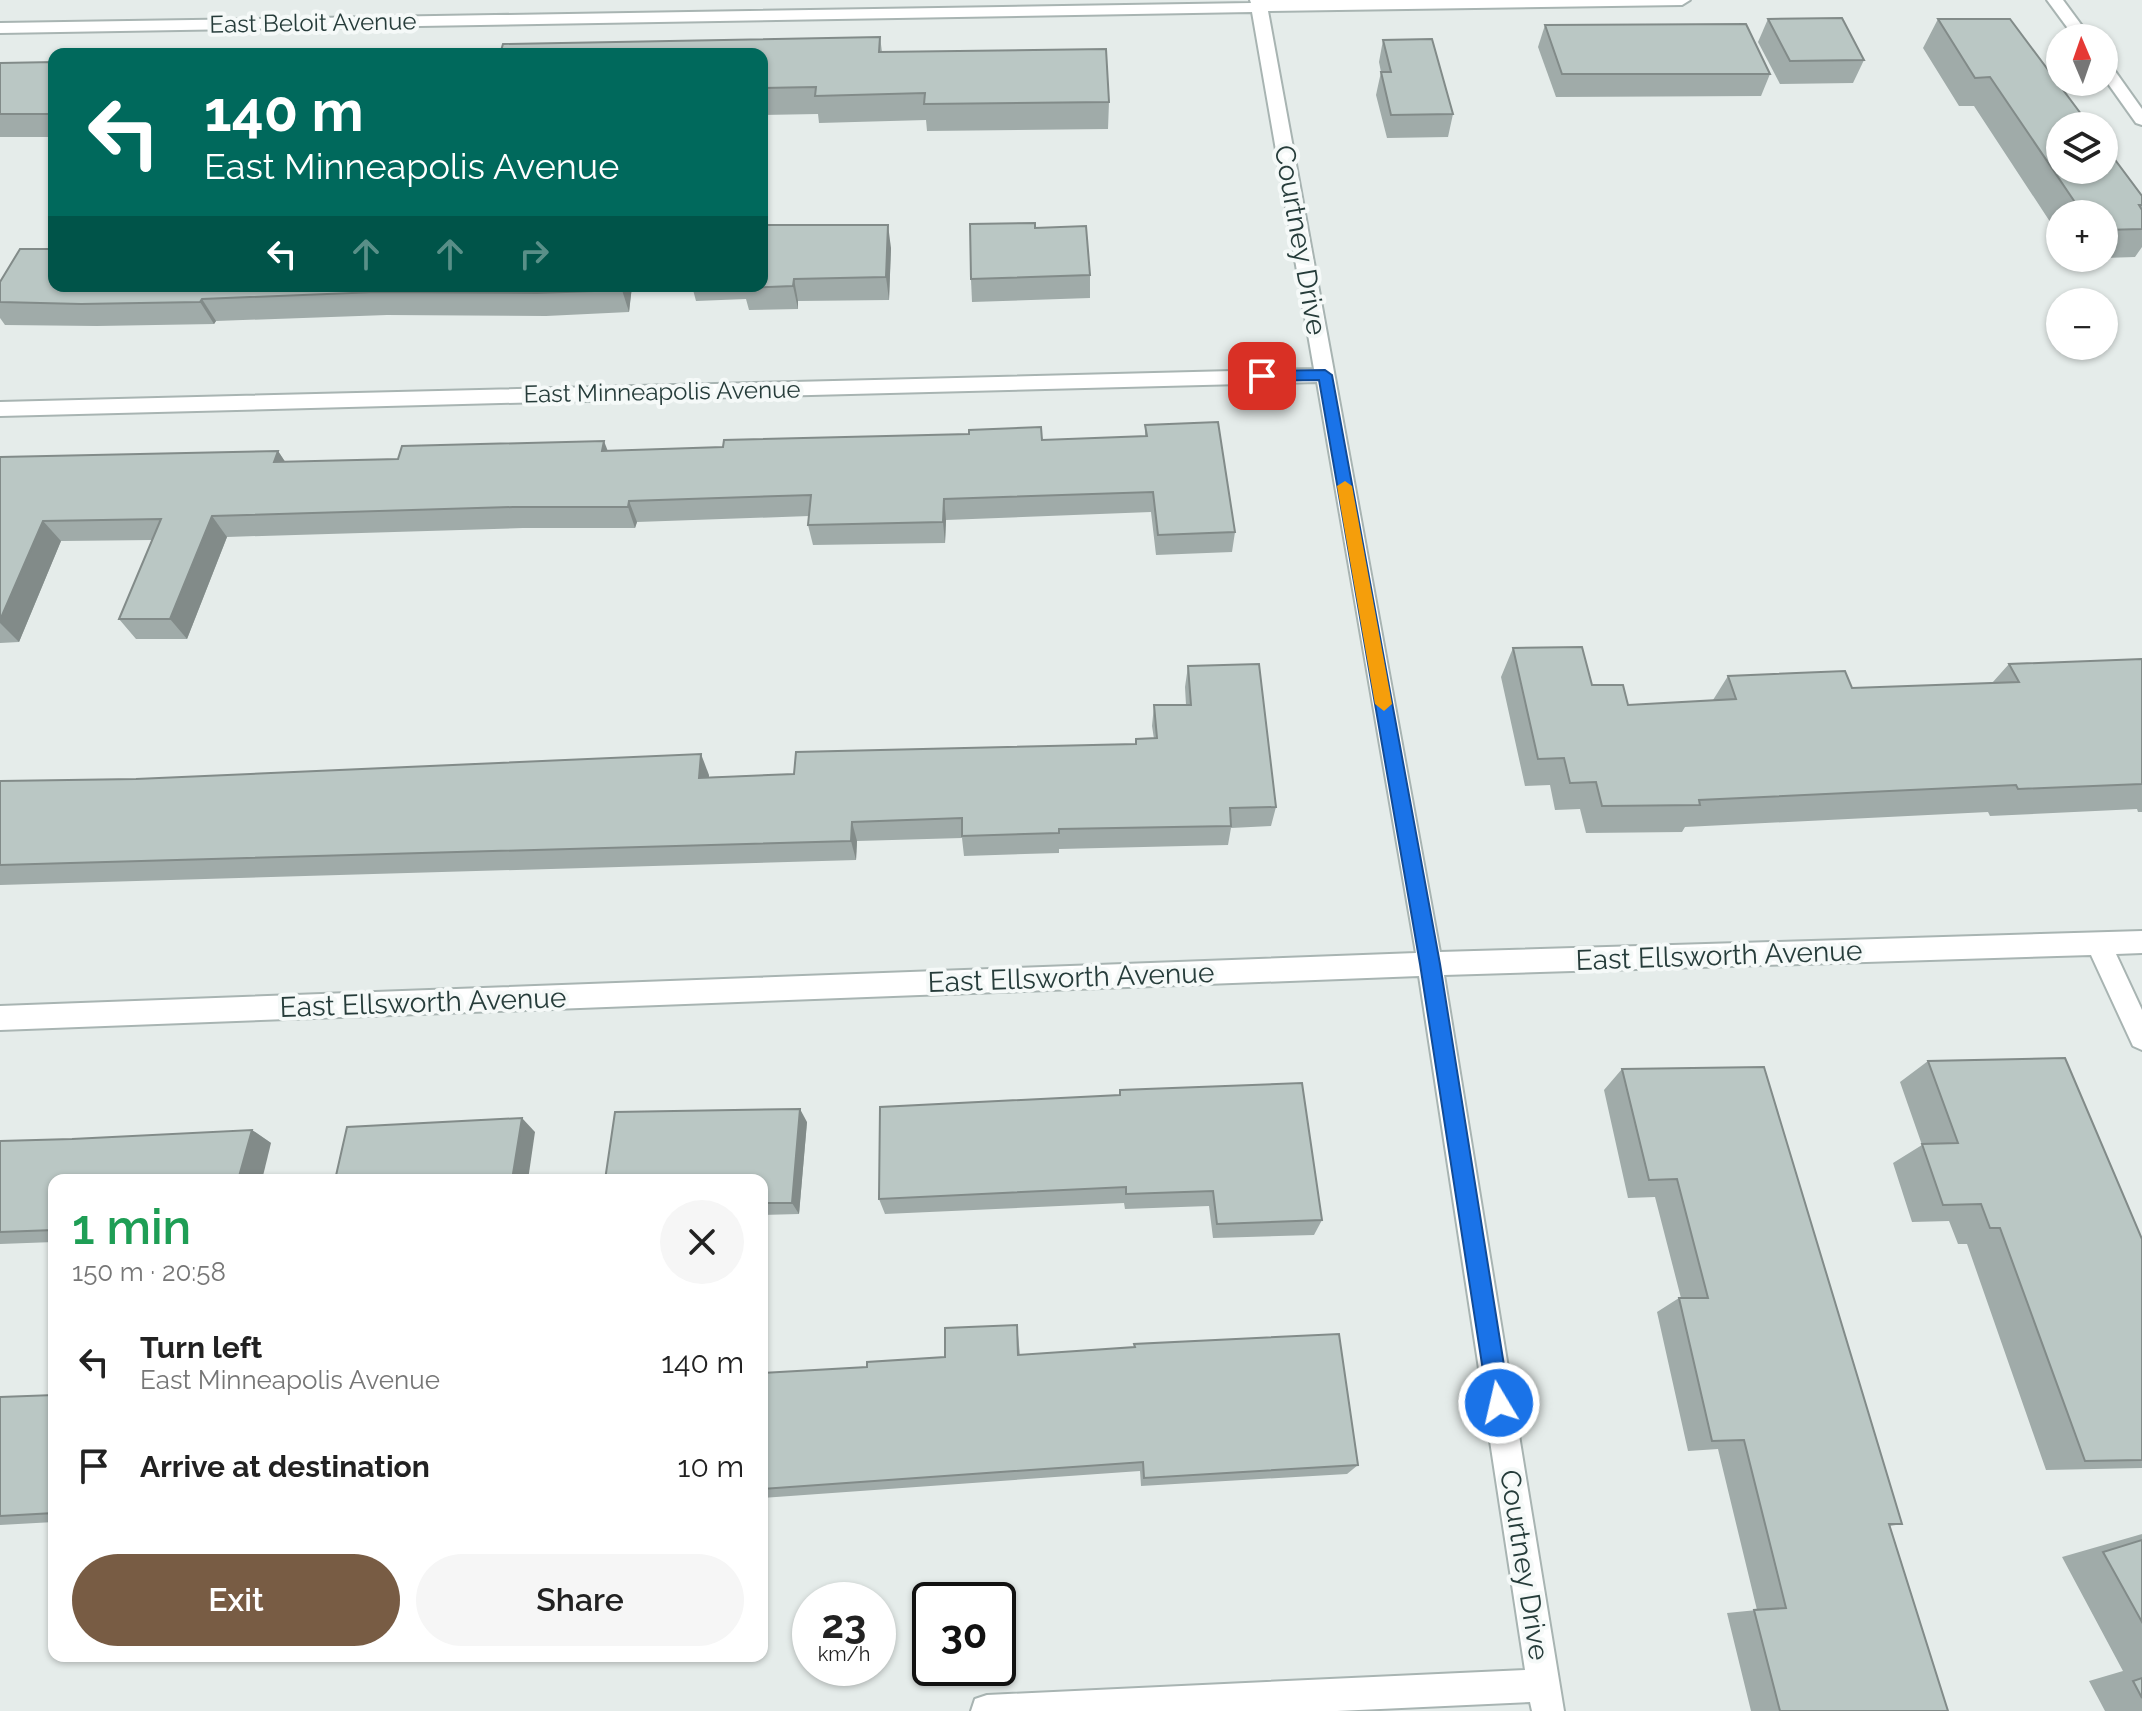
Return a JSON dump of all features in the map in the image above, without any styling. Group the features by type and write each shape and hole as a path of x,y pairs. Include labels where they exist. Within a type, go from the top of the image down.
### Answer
{"street":[{"name":"East Beloit Avenue","path":"0,28 1259,4 1682,0"},
{"path":"2055,0 2073,24"},
{"name":"Courtney Drive","path":"1259,4 1430,964 1546,1698"},
{"path":"2118,87 2142,120"},
{"name":"East Minneapolis Avenue","path":"0,409 1325,375"},
{"name":"East Ellsworth Avenue","path":"0,1018 1430,964 2142,942"},
{"path":"2098,943 2142,1038"},
{"path":"987,1711 1546,1698"}],"building":[{"path":"1842,18 1864,60 1790,61 1768,19"},
{"path":"1938,19 2010,19 2046,67 2046,96 2068,96 2080,112 2046,112 2046,159 1990,77 1975,78"},
{"path":"1746,24 1770,74 1562,74 1545,25"},
{"path":"880,37 879,52 1106,49 1109,102 924,104 925,93 815,96 816,87 768,88 768,48 502,48 503,44"},
{"path":"1432,39 1453,114 1391,115 1381,72 1391,72 1383,40"},
{"path":"48,62 48,114 0,114 0,63"},
{"path":"2118,164 2142,196 2142,205 2139,205 2142,229 2118,230 2118,200 2073,200 2063,184 2118,184"},
{"path":"1035,223 1035,228 1086,226 1090,275 971,279 970,224"},
{"path":"768,225 888,225 886,277 794,279 793,286 768,287"},
{"path":"20,249 48,249 48,292 376,292 202,299 200,302 0,302 0,282"},
{"path":"376,292 565,292 537,293"},
{"path":"1218,422 1235,532 1158,535 1153,492 944,499 943,522 808,525 811,495 629,501 628,507 513,507 212,516 170,619 119,619 161,519 43,521 0,620 0,457 278,451 274,462 398,459 402,446 604,441 602,451 723,447 724,440 969,434 969,430 1041,427 1042,440 1147,436 1145,425"},
{"path":"1582,647 1592,685 1623,685 1628,705 1736,699 1728,676 1845,671 1852,688 2019,682 2009,664 2142,659 2142,784 2018,789 2016,785 1699,800 1700,805 1602,806 1596,782 1570,783 1564,758 1538,759 1513,648"},
{"path":"1259,664 1276,807 1230,808 1231,826 1059,829 1059,833 962,836 962,818 852,822 851,841 0,865 0,781 136,779 701,754 699,778 794,774 796,752 1136,744 1136,739 1157,738 1154,705 1191,705 1188,666"},
{"path":"2065,1058 2142,1239 2142,1460 2085,1461 2000,1228 1990,1228 1981,1204 1943,1205 1922,1144 1958,1143 1928,1061"},
{"path":"1764,1067 1902,1524 1889,1524 1948,1711 1780,1711 1754,1610 1786,1608 1744,1440 1712,1441 1679,1298 1708,1298 1677,1179 1649,1180 1622,1069"},
{"path":"1302,1083 1322,1220 1217,1224 1213,1191 1126,1194 1126,1187 879,1199 880,1107 1120,1095 1120,1090"},
{"path":"800,1109 792,1203 768,1203 768,1174 606,1174 615,1112"},
{"path":"522,1118 513,1174 336,1174 347,1127"},
{"path":"252,1130 240,1174 48,1174 48,1230 0,1232 0,1141"},
{"path":"1017,1325 1018,1355 1135,1347 1134,1344 1339,1334 1358,1465 1144,1478 1143,1462 768,1489 768,1373 867,1367 867,1362 945,1357 945,1328"},
{"path":"48,1395 48,1513 0,1516 0,1397"},
{"path":"2142,1540 2142,1622 2103,1552"},
{"path":"2142,1678 2142,1698 2133,1681"}],"slow traffic":[{"path":"1345,486 1384,704"}],"route":[{"path":"1262,376 1325,375 1430,964 1499,1403"}]}
